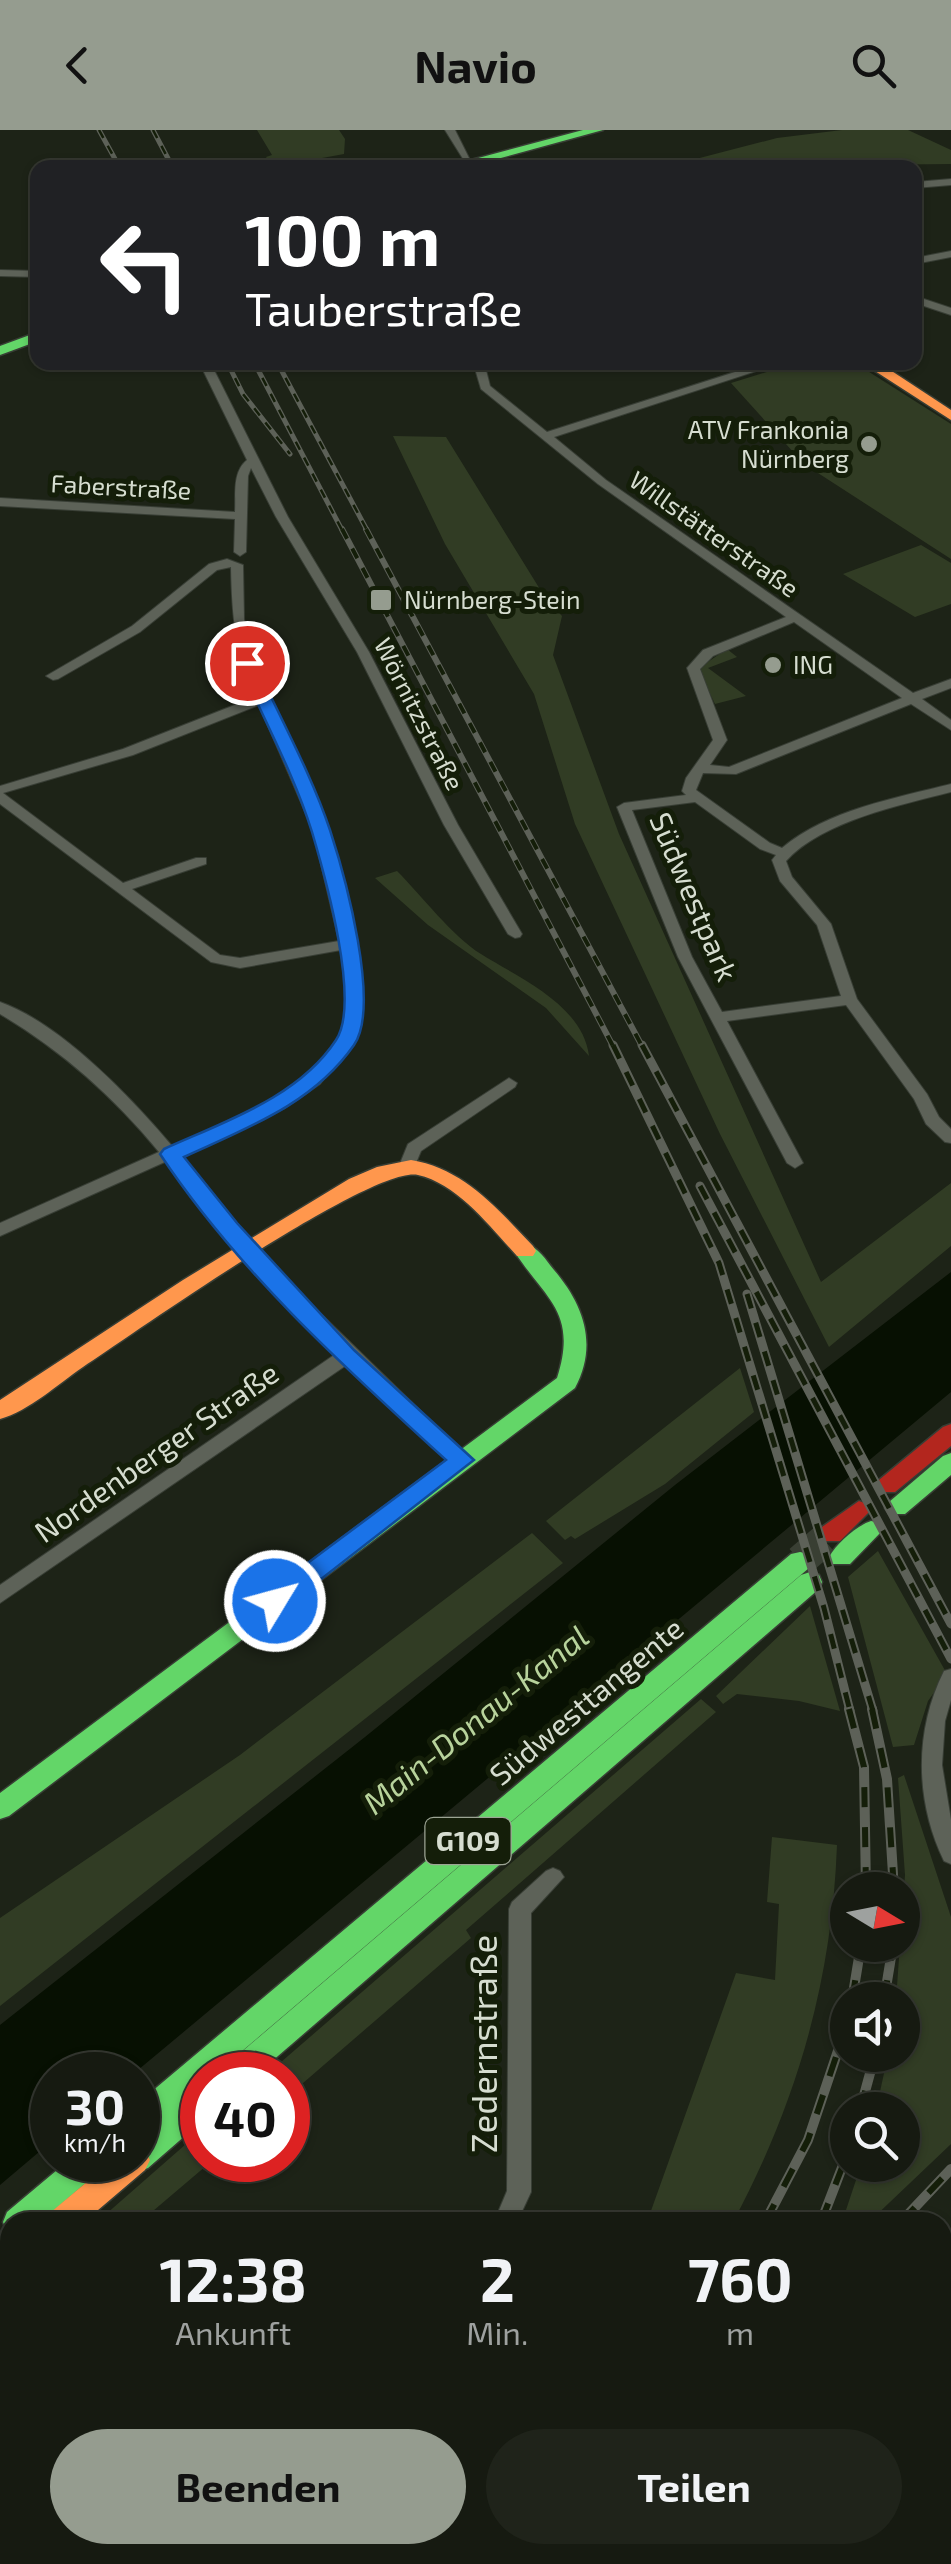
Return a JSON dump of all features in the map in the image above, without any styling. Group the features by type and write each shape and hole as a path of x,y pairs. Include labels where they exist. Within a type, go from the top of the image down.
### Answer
{"main road":[{"path":"473,160 597,130"},
{"path":"0,352 30,339"},
{"path":"880,370 951,416"},
{"path":"0,1411 248,1250 354,1187 408,1166 434,1172 477,1204 554,1283 578,1323 580,1356 568,1382 0,1808"},
{"path":"951,1433 892,1497 951,1462"},
{"path":"831,1534 865,1520 841,1556"},
{"name":"Südwesttangente","path":"160,2102 800,1561"},
{"name":"Südwesttangente","path":"262,2052 810,1582"},
{"path":"160,2139 180,2122"},
{"path":"30,2212 65,2182"},
{"path":"74,2212 109,2182"}],"street":[{"path":"450,130 456,160"},
{"path":"922,184 951,182"},
{"path":"922,260 951,254"},
{"path":"0,273 30,274"},
{"path":"922,302 951,312"},
{"name":"Wörnitzstraße","path":"208,370 282,517 363,652 451,825 515,934"},
{"name":"Willstätterstraße","path":"480,370 485,387 661,526 912,698"},
{"path":"546,436 754,370"},
{"path":"0,1230 278,1104 334,1061 356,1016 356,980 320,830 262,700 241,641 237,558 242,476 247,465 254,462"},
{"name":"Faberstraße","path":"0,502 240,516"},
{"path":"53,676 136,629 213,567 237,558"},
{"name":"Südwestpark","path":"783,853 765,846 694,798 688,786 720,740 694,668 708,653 794,618"},
{"path":"702,769 731,770 951,683"},
{"path":"912,698 951,726"},
{"path":"0,793 128,752 262,700"},
{"path":"951,788 872,809 783,853 780,868 824,924 850,1000 921,1098 932,1120 951,1138"},
{"path":"0,793 119,888 226,962 240,963 348,944"},
{"name":"Südwestpark","path":"694,798 624,807 685,957 794,1164"},
{"path":"119,888 201,861"},
{"name":"Südwestpark","path":"716,1018 850,1000"},
{"path":"0,1006 81,1061 171,1154 248,1250 346,1356 462,1460"},
{"path":"408,1166 414,1148 509,1083"},
{"name":"Nordenberger Straße","path":"0,1595 346,1356"},
{"path":"951,1677 938,1701 928,1757 938,1817 951,1855"},
{"name":"Zedernstraße","path":"509,2212 519,2192 520,1909 553,1877"}],"green space":[{"path":"257,130 339,130 345,139 344,154 311,160 268,160 266,157 272,155"},
{"path":"842,130 908,130 951,150 951,164 922,164 922,160 692,160 777,138"},
{"name":"ATV Frankonia Nürnberg","path":"773,370 866,370 951,424 951,559 804,464 731,383"},
{"path":"393,436 446,437 546,599 562,616 553,655 619,834 821,1282 951,1183 951,1246 829,1347 720,1134 575,824 534,694 445,544"},
{"path":"921,545 951,563 951,604 915,617 843,574"},
{"path":"727,649 737,657 708,668 746,696 715,704 700,673 702,666"},
{"path":"397,871 470,946 562,1008 584,1038 589,1056 546,1008 428,925 375,878"},
{"path":"740,1368 754,1412 665,1484 575,1539 571,1536 565,1540 546,1521"},
{"path":"532,1533 563,1563 0,2006 0,1918 240,1755"},
{"path":"878,1551 947,1674 928,1701 914,1745 893,1747 848,1577"},
{"path":"810,1606 840,1711 799,1701 737,1694 723,1704 716,1696"},
{"path":"701,1699 716,1712 466,1930 471,1938 310,2077 310,2052 293,2052"},
{"path":"904,1775 951,1917 951,2144 920,2173 920,2092 880,2092 884,2072 920,2072 920,1982 897,1982 899,1962 920,1962 920,1872 905,1872 898,1778"},
{"path":"772,1837 837,1845 835,1872 830,1872 830,1928 819,1992 776,2132 738,2212 651,2212 736,1973 775,1980 779,1904 767,1902"},
{"path":"180,2149 180,2182 187,2182 152,2212 108,2212 143,2182 160,2182 160,2167"},
{"path":"855,2182 911,2182 880,2212 845,2212"}],"water":[{"name":"Main-Donau-Kanal","path":"951,1272 951,1392 160,2052 30,2052 30,2160 0,2185 0,2025 365,1737 675,1485"}],"tunnel":[{"path":"800,1561 831,1534"}],"railway":[{"path":"99,130 116,160"},
{"path":"153,130 169,160"},
{"path":"231,370 243,394 290,454"},
{"path":"258,370 343,532"},
{"path":"281,370 368,532"},
{"path":"342,529 614,1048"},
{"path":"366,529 643,1048"},
{"path":"613,1045 719,1263 824,1608 850,1711"},
{"path":"642,1045 951,1624"},
{"path":"700,1186 951,1659"},
{"path":"747,1294 873,1711"},
{"path":"849,1709 864,1767 866,1872"},
{"path":"872,1709 887,1779 893,1872"},
{"path":"855,1982 858,1962"},
{"path":"887,1982 890,1962"},
{"path":"770,2212 808,2140 831,2072"},
{"path":"865,2092 870,2072"},
{"path":"910,2212 951,2169"},
{"path":"825,2212 836,2182"}],"traffic: fast":[{"path":"479,160 597,130"},
{"path":"0,351 30,339"},
{"path":"0,1808 567,1382 574,1360 575,1325 562,1296 525,1251"},
{"path":"897,1508 951,1462"},
{"path":"841,1557 871,1530"},
{"path":"160,2102 800,1561"},
{"path":"262,2052 810,1582"},
{"path":"160,2139 180,2122"},
{"path":"30,2212 65,2182"}],"traffic: slow":[{"path":"880,370 951,416"},
{"path":"0,1411 229,1261 343,1192 384,1172 411,1167 441,1176 473,1199 525,1251"},
{"path":"74,2212 109,2182"}],"traffic: jam":[{"path":"887,1486 951,1433"},
{"path":"831,1534 859,1510"}],"place":[{"name":"ATV Frankonia Nürnberg","path":"869,444"},
{"name":"Nürnberg-Stein","path":"381,600"},
{"name":"ING","path":"773,665"}],"route":[{"path":"247,663 320,830 356,980 356,1016 334,1061 314,1080 263,1112 171,1154 229,1228 346,1356 462,1460 275,1601"}]}
